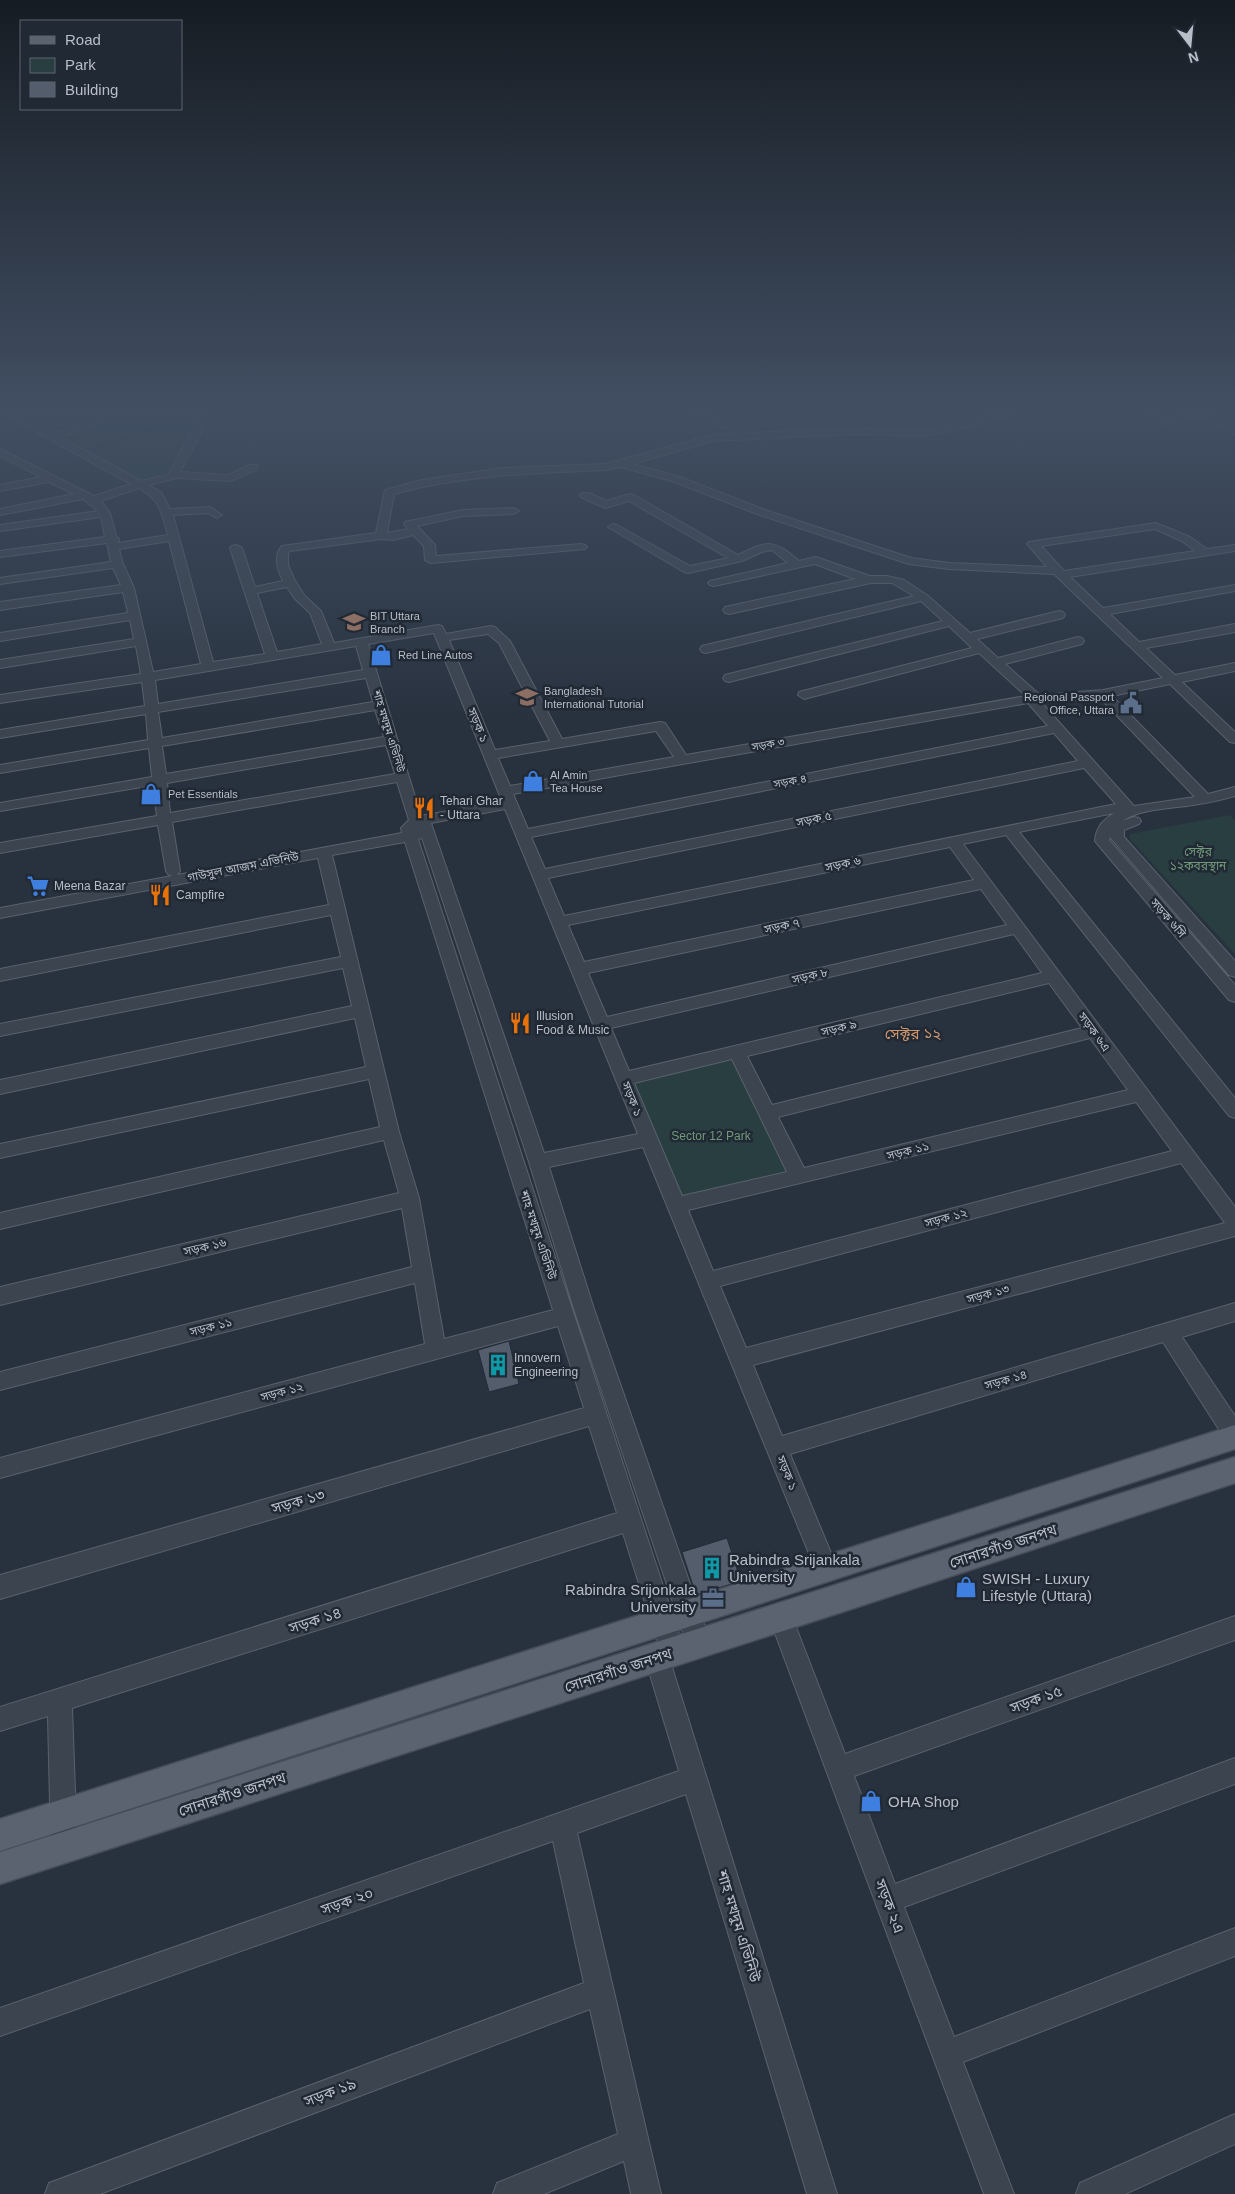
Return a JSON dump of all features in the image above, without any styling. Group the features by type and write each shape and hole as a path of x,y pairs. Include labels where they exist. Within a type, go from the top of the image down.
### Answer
{"main road":[{"path":"0,1835 827,1570 1235,1436"},
{"name":"সোনারগাঁও জনপথ","path":"0,1868 676,1652 1235,1470"},
{"path":"428,1698 435,1729"}],"street":[{"path":"0,554 62,532 87,514"},
{"path":"102,514 114,543 118,564 128,588 133,616 141,642 148,677 164,819 174,871"},
{"path":"168,514 208,666"},
{"path":"381,536 385,514"},
{"path":"453,514 409,524 429,545 431,560 581,548"},
{"path":"660,514 738,559"},
{"path":"768,514 909,561 949,566 1060,573 1235,548"},
{"path":"1205,553 1186,539 1156,526 1033,544 1060,573 1235,739"},
{"path":"0,528 62,532 114,543 173,537"},
{"path":"613,528 688,570 738,559 758,549 772,547 777,548 797,565"},
{"path":"329,646 315,611 299,597 282,565 282,554 286,548 381,536 393,537 414,530"},
{"path":"236,548 272,655"},
{"path":"714,583 819,560 869,580"},
{"path":"0,581 118,564"},
{"path":"728,610 879,578 892,579 909,586 952,622 1034,699 1129,809"},
{"path":"251,591 291,583"},
{"path":"0,606 128,588"},
{"path":"1101,612 1235,588"},
{"path":"706,649 923,598"},
{"path":"968,637 1059,615"},
{"path":"0,637 133,616"},
{"path":"730,678 952,622"},
{"path":"1136,646 1235,628"},
{"path":"0,700 329,646 440,633 491,630 504,641 558,743"},
{"name":"সড়ক ১","path":"440,633 827,1570"},
{"path":"996,662 1078,641"},
{"path":"0,664 141,642"},
{"name":"শাহ মখদুম এভিনিউ","path":"361,642 459,959 522,1184 563,1316 662,1623 676,1652 694,1779 822,2194"},
{"path":"804,695 981,649"},
{"name":"সড়ক ৩","path":"417,828 508,798 682,759 1034,699 1103,694 1235,667"},
{"path":"0,734 372,673"},
{"path":"1103,694 1205,799"},
{"path":"0,770 380,705"},
{"path":"490,755 660,726 682,759"},
{"name":"সড়ক ৪","path":"523,834 1058,728"},
{"path":"0,807 390,740"},
{"name":"সড়ক ৫","path":"540,875 1088,763"},
{"path":"0,848 403,777"},
{"path":"1110,833 1129,809 1205,799 1235,791"},
{"path":"1110,833 1139,819 1235,800"},
{"name":"সড়ক ৬","path":"559,922 1089,813 1129,809"},
{"path":"1089,813 1110,833"},
{"name":"গাউসুল আজম এভিনিউ","path":"0,913 324,852 417,828"},
{"name":"গাউসুল আজম এভিনিউ","path":"0,904 417,828"},
{"path":"1009,829 1235,1111"},
{"name":"সড়ক ৬সি","path":"1110,833 1235,971"},
{"name":"সড়ক ৬সি","path":"1110,833 1180,932 1235,996"},
{"name":"সড়ক ৬এ","path":"953,841 1235,1222"},
{"path":"324,852 348,962 362,1010 390,1132 410,1198 436,1350"},
{"name":"সড়ক ৭","path":"579,969 985,883"},
{"path":"0,975 336,909"},
{"name":"সড়ক ৮","path":"601,1024 1018,928"},
{"path":"1180,932 1197,928"},
{"name":"শাহ মখদুম এভিনিউ","path":"459,959 540,1170 603,1366 689,1614 676,1652"},
{"path":"0,1030 348,962"},
{"name":"সড়ক ৯","path":"624,1079 1053,976"},
{"path":"0,1087 362,1010"},
{"path":"768,1113 1094,1031"},
{"path":"737,1052 799,1177"},
{"path":"0,1151 377,1071"},
{"name":"সড়ক ১১","path":"676,1204 799,1177 1140,1094"},
{"path":"0,1221 390,1132"},
{"path":"522,1184 540,1170 649,1139"},
{"name":"সড়ক ১২","path":"708,1280 1185,1155"},
{"name":"সড়ক ১৬","path":"0,1296 410,1198"},
{"name":"সড়ক ১৩","path":"740,1359 1235,1228"},
{"name":"সড়ক ১১","path":"0,1381 423,1273"},
{"name":"সড়ক ১৪","path":"777,1448 1235,1312"},
{"name":"সড়ক ১২","path":"0,1468 563,1316"},
{"path":"1168,1332 1235,1436"},
{"path":"581,1371 603,1366"},
{"name":"সড়ক ১৩","path":"0,1588 595,1415"},
{"name":"সড়ক ১৪","path":"0,1719 630,1520"},
{"name":"সড়ক ২এ","path":"781,1617 999,2194"},
{"name":"সড়ক ১৫","path":"838,1769 1235,1628"},
{"path":"60,1700 64,1847"},
{"path":"888,1900 1235,1771"},
{"name":"সড়ক ২০","path":"0,2022 694,1779"},
{"path":"562,1825 646,2194"},
{"path":"947,2054 1235,1942"},
{"name":"সড়ক ১৯","path":"60,2194 600,1991"},
{"path":"1091,2194 1235,2129"},
{"path":"508,2194 634,2142"}],"green space":[{"name":"সেক্টর ১২কবরস্থান","path":"1230,815 1235,821 1235,954 1130,839 1130,834"},
{"name":"Sector 12 Park","path":"733,1060 786,1171 679,1198 634,1083"}],"building":[{"name":"Innovern Engineering","path":"509,1341 519,1384 489,1392 478,1350"},
{"name":"Rabindra Srijankala University","path":"727,1538 741,1581 696,1595 682,1552"}],"place":[{"name":"BIT Uttara Branch","path":"354,622"},
{"name":"Red Line Autos","path":"381,655"},
{"name":"Bangladesh International Tutorial","path":"527,697"},
{"name":"Regional Passport Office, Uttara","path":"1131,703"},
{"name":"Al Amin Tea House","path":"533,781"},
{"name":"Pet Essentials","path":"151,794"},
{"name":"Tehari Ghar - Uttara","path":"424,808"},
{"name":"Meena Bazar","path":"38,886"},
{"name":"Campfire","path":"160,895"},
{"name":"Illusion Food & Music","path":"520,1023"},
{"name":"Innovern Engineering","path":"498,1365"},
{"name":"Rabindra Srijankala University","path":"712,1568"},
{"name":"SWISH - Luxury Lifestyle (Uttara)","path":"966,1587"},
{"name":"Rabindra Srijonkala University","path":"713,1598"},
{"name":"OHA Shop","path":"871,1801"}],"district":[{"name":"সেক্টর ১২","path":"913,1033"}]}
